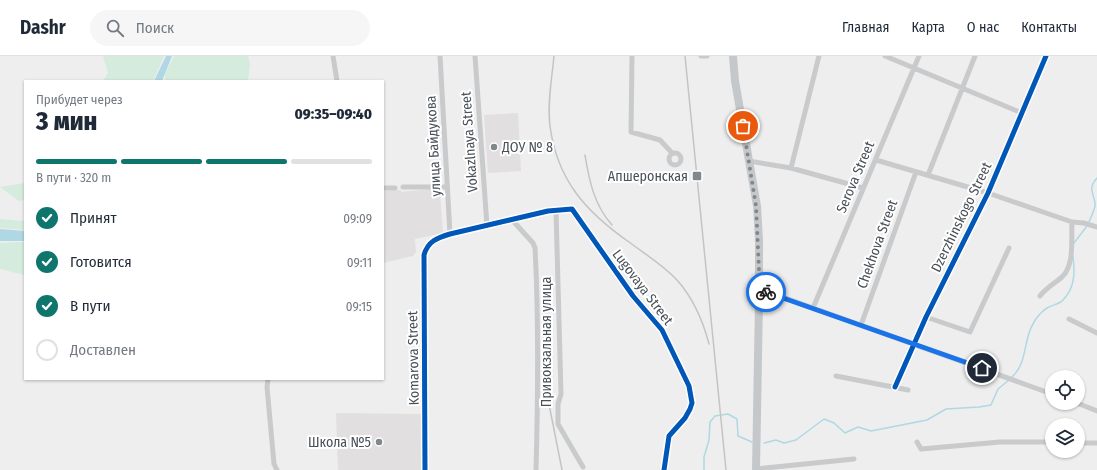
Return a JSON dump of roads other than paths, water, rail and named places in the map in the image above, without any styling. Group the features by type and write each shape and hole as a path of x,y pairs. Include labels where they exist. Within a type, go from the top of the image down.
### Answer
{"main road":[{"path":"733,56 735,80 756,206 760,291 756,470"}],"street":[{"path":"333,56 337,80"},
{"name":"улица Байдукова","path":"440,56 450,234"},
{"name":"Vokazlnaya Street","path":"475,56 487,226"},
{"path":"632,56 631,132 660,140 672,153"},
{"path":"701,56 706,56"},
{"path":"792,168 819,56"},
{"path":"886,56 1022,113"},
{"name":"Serova Street","path":"813,308 919,56"},
{"path":"928,175 976,56"},
{"name":"Dzerzhinskogo Street","path":"895,387 926,317 988,193 1046,56"},
{"path":"876,160 988,193 1072,222 1094,226"},
{"path":"749,161 792,168 863,188"},
{"name":"Chekhova Street","path":"861,325 916,172"},
{"path":"403,187 447,187"},
{"path":"384,188 394,188"},
{"name":"Lugovaya Street","path":"556,211 572,209 629,290 662,330 689,386 692,403 685,418 669,436 664,470"},
{"path":"450,234 513,221 548,211 556,211"},
{"name":"Привокзальная улица","path":"556,211 561,394 558,424 583,467"},
{"name":"Привокзальная улица","path":"513,221 532,243 534,248 538,305 536,470"},
{"path":"1040,296 1046,288 1063,276 1070,265 1072,222"},
{"name":"Komarova Street","path":"425,470 424,255 427,246 436,238 450,234"},
{"path":"926,317 970,332 1009,248"},
{"path":"760,291 769,292 1045,391"},
{"path":"1070,319 1097,334"},
{"path":"836,376 908,390"},
{"path":"268,380 267,387 274,464 277,470"},
{"path":"1085,406 1097,411"},
{"path":"917,442 921,449 1000,442 1045,442"},
{"path":"1085,443 1097,443"},
{"path":"756,470 854,459"}],"water":[{"path":"166,56 172,56 162,80 154,80"},
{"path":"0,229 24,231 24,241 0,241"}],"waterway":[{"path":"1089,222 1095,206 1092,186 1097,178"},
{"path":"1074,243 1087,226"},
{"path":"1012,377 1021,365 1030,330 1035,320 1045,309 1062,301 1070,290 1074,274 1073,257"},
{"path":"764,443 776,440 784,443 796,440 824,419 834,423 845,433 858,427 871,431 927,420 946,409 991,405 998,389 1009,380"},
{"path":"704,470 704,457 709,440 710,422 715,416 728,414 737,419 738,436 752,442"}],"railway":[{"path":"554,56 549,100 549,117 559,163 567,179 576,193 600,219 660,265 677,280 688,294 697,310 709,344"},
{"path":"685,56 726,470"},
{"path":"585,155 593,192 601,209 612,225"},
{"path":"547,394 562,470"}],"place":[{"name":"ДОУ № 8","path":"494,147"},
{"name":"Апшеронская","path":"697,176"},
{"name":"Школа №5","path":"379,442"}]}
